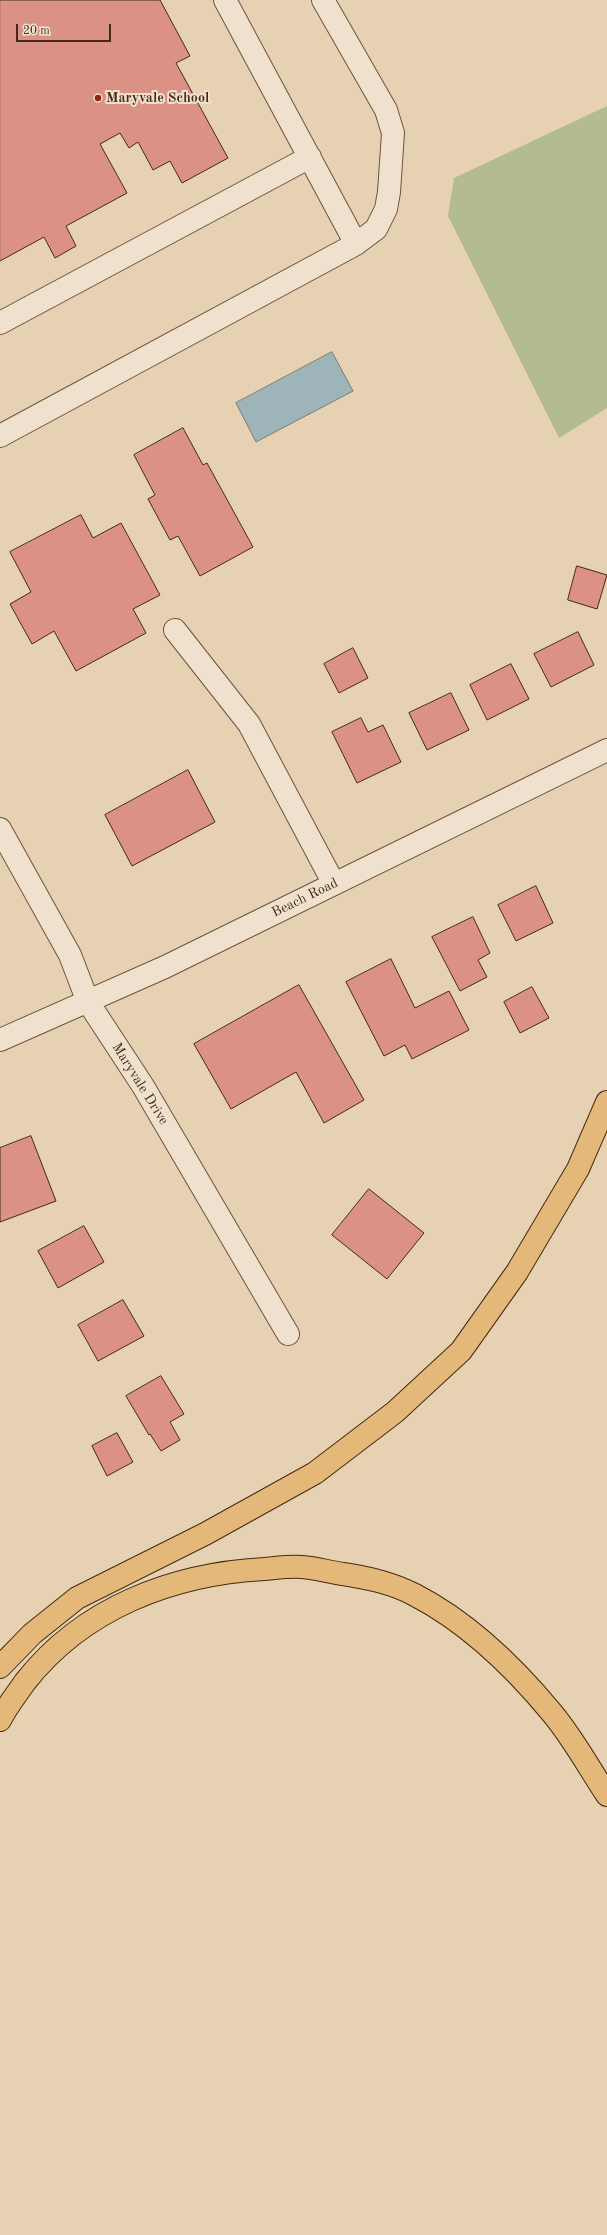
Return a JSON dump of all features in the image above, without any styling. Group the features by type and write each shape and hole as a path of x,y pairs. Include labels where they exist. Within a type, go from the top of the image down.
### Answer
{"highway":[{"path":"0,1667 32,1634 77,1598 205,1534 315,1473 395,1412 460,1351 517,1272 578,1169 607,1102"},
{"path":"0,1720 6,1707 33,1672 57,1648 90,1621 133,1598 173,1584 236,1570 300,1567 382,1581 416,1595 458,1622 502,1657 553,1714 607,1795"}],"street":[{"path":"225,0 356,244"},
{"path":"0,436 356,244 376,229 386,209 389,192 393,133 386,110 323,0"},
{"path":"0,324 310,157"},
{"path":"175,630 249,724 334,884"},
{"name":"Beach Road","path":"0,1040 165,967 607,750"},
{"name":"Maryvale Drive","path":"3,840 70,955 88,1002 143,1086 288,1334"}],"green space":[{"path":"607,106 607,408 559,438 448,216 454,178"}],"water":[{"path":"332,352 353,391 256,442 236,403"}],"building":[{"name":"Maryvale School","path":"0,0 160,0 190,56 176,63 228,158 182,183 170,161 153,170 138,142 129,148 120,133 100,144 127,193 66,226 76,246 55,258 44,237 0,261"},
{"path":"183,428 203,465 207,463 253,547 200,576 178,536 170,540 148,499 155,495 134,455"},
{"path":"81,515 93,538 121,523 160,595 133,609 146,633 76,671 54,631 32,644 10,604 31,592 10,552"},
{"path":"577,566 607,575 597,609 568,600"},
{"path":"578,632 594,665 551,687 534,654"},
{"path":"353,648 368,678 339,693 324,664"},
{"path":"511,664 529,699 487,720 470,685"},
{"path":"451,693 469,730 427,750 409,713"},
{"path":"361,718 368,732 383,725 401,762 357,783 332,732"},
{"path":"188,770 215,822 132,866 105,815"},
{"path":"536,886 553,923 516,941 498,905"},
{"path":"473,917 490,953 478,960 487,977 460,991 432,937"},
{"path":"391,959 415,1008 449,991 469,1030 412,1059 405,1045 384,1056 346,982"},
{"path":"299,985 364,1100 324,1123 296,1072 231,1109 194,1044"},
{"path":"532,987 549,1018 520,1033 504,1002"},
{"path":"31,1136 56,1201 0,1222 0,1148"},
{"path":"369,1189 424,1233 387,1279 332,1235"},
{"path":"84,1226 104,1262 58,1288 38,1251"},
{"path":"123,1300 144,1336 98,1361 78,1325"},
{"path":"161,1376 184,1414 170,1422 180,1440 161,1451 150,1434 149,1435 126,1396"},
{"path":"117,1433 133,1462 107,1476 92,1446"}],"place":[{"name":"Maryvale School","path":"98,98"}]}
